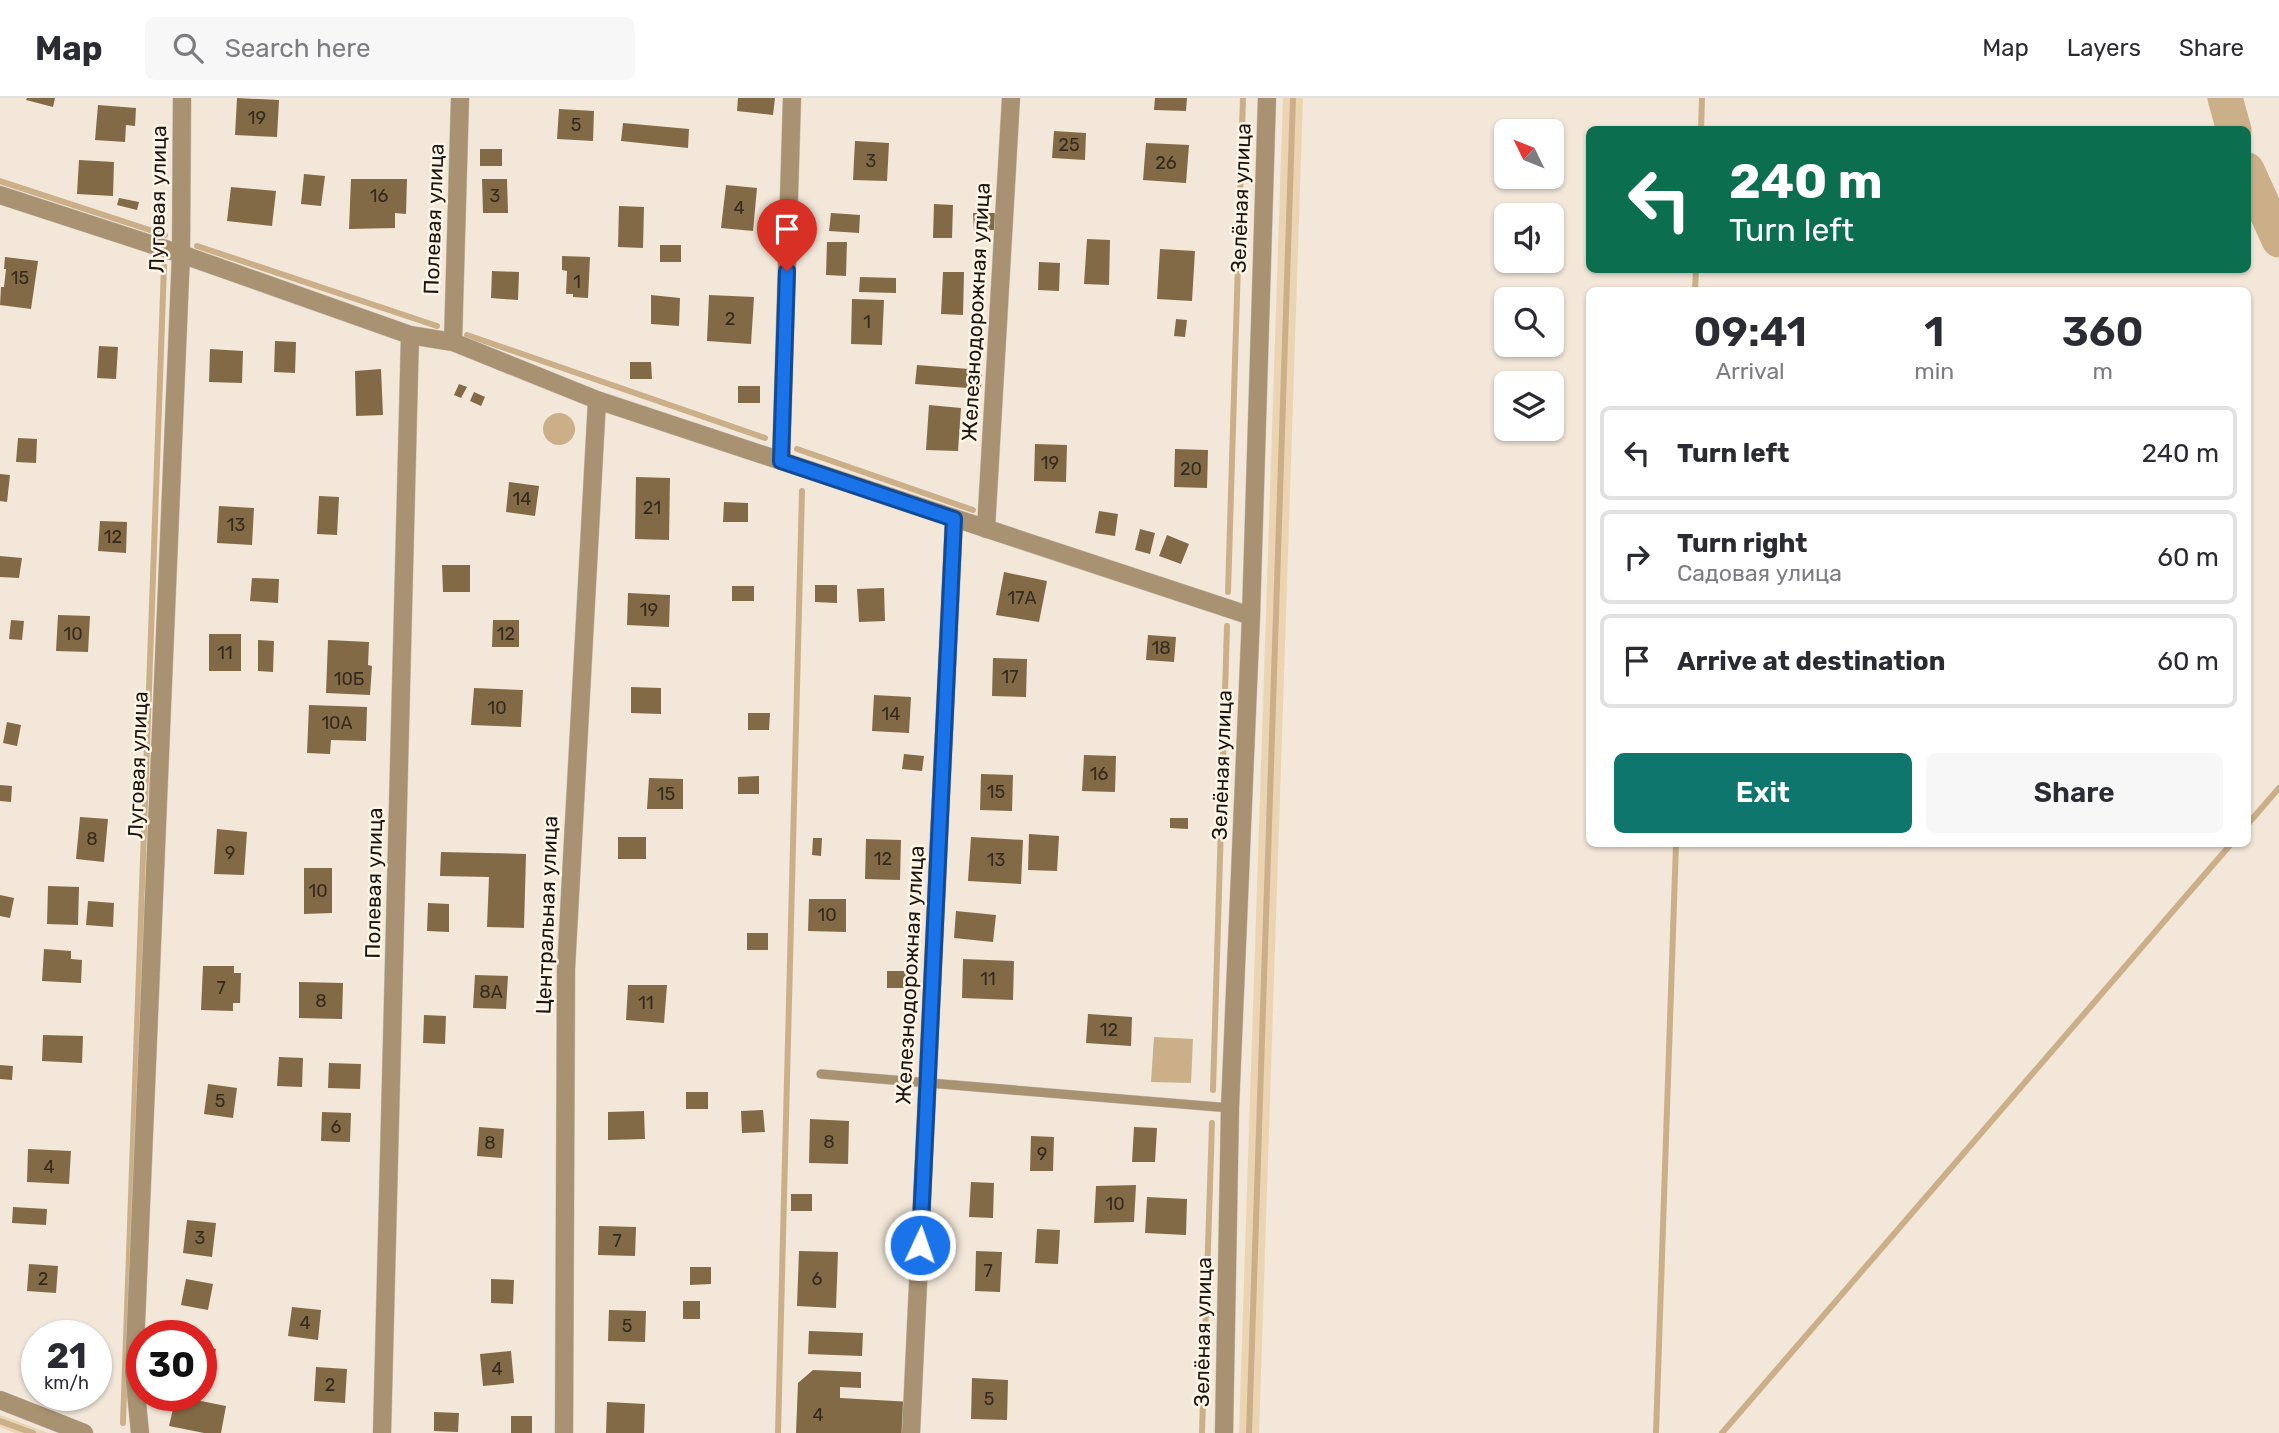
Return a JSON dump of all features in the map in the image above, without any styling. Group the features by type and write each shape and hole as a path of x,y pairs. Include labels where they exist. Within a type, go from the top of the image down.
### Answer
{"street":[{"name":"Луговая улица","path":"140,1433 134,1372 181,254 182,98"},
{"name":"Полевая улица","path":"453,342 460,98"},
{"path":"781,461 792,98"},
{"name":"Железнодорожная улица","path":"986,529 1011,98"},
{"name":"Зелёная улица","path":"1224,1433 1230,1108 1251,616 1267,98"},
{"path":"0,195 181,254 410,335 453,342 597,400 1251,616"},
{"name":"Полевая улица","path":"382,1433 410,335"},
{"name":"Центральная улица","path":"564,1433 566,969 597,400"},
{"name":"Железнодорожная улица","path":"911,1433 954,519"},
{"path":"0,1400 84,1433"}],"lane":[{"path":"821,1074 1230,1108"}],"shaded area":[{"path":"1283,98 1303,98 1259,1433 1239,1433"},
{"path":"559,413 570,418 575,429 570,440 559,445 548,440 543,429 548,418"},
{"path":"1154,1037 1193,1039 1191,1083 1151,1082"},
{"path":"0,1415 48,1433 15,1433 0,1427"}],"building":[{"path":"55,98 53,107 26,100"},
{"path":"237,98 279,100 277,137 235,135"},
{"path":"738,98 775,98 773,115 737,111"},
{"path":"1155,98 1187,98 1186,111 1154,110"},
{"path":"98,105 136,108 135,126 126,125 125,142 95,140"},
{"path":"559,109 594,111 593,141 557,139"},
{"path":"623,123 689,129 688,148 621,141"},
{"path":"1054,131 1086,133 1085,160 1052,158"},
{"path":"855,141 889,143 887,181 853,180"},
{"path":"1146,143 1189,145 1186,183 1143,180"},
{"path":"480,149 502,149 502,166 480,166"},
{"path":"79,160 114,162 113,196 77,194"},
{"path":"304,174 325,176 321,206 301,204"},
{"path":"351,179 407,179 406,214 395,213 395,228 349,229"},
{"path":"482,179 507,179 508,213 483,213"},
{"path":"726,185 757,188 753,231 721,228"},
{"path":"231,187 276,191 272,226 227,221"},
{"path":"119,198 139,202 137,210 117,205"},
{"path":"934,204 953,205 952,238 933,238"},
{"path":"619,206 644,207 643,248 618,247"},
{"path":"831,213 860,215 859,233 829,231"},
{"path":"973,213 995,213 995,230 974,230"},
{"path":"1087,239 1110,240 1109,285 1084,284"},
{"path":"827,242 847,242 846,276 826,275"},
{"path":"660,245 681,245 681,262 660,262"},
{"path":"1160,249 1195,251 1192,301 1157,299"},
{"path":"562,256 590,257 588,298 566,294 567,271 562,270"},
{"path":"5,257 38,261 31,309 0,305 6,269"},
{"path":"1039,262 1060,263 1059,291 1038,290"},
{"path":"492,271 519,272 518,300 491,298"},
{"path":"943,272 964,272 963,315 941,314"},
{"path":"860,277 896,278 896,293 859,292"},
{"path":"651,295 680,298 679,326 651,324"},
{"path":"709,295 754,297 751,344 707,341"},
{"path":"852,299 884,300 882,345 851,344"},
{"path":"1176,319 1187,320 1185,337 1174,336"},
{"path":"275,341 296,342 295,373 274,372"},
{"path":"99,346 118,347 116,379 97,378"},
{"path":"210,349 243,351 242,383 209,382"},
{"path":"630,362 651,362 652,379 630,379"},
{"path":"917,365 982,370 981,389 915,384"},
{"path":"381,369 383,415 356,416 355,371"},
{"path":"459,384 467,387 461,398 454,395"},
{"path":"738,386 760,386 760,403 738,403"},
{"path":"474,392 485,397 481,406 470,401"},
{"path":"929,405 961,408 958,451 926,450"},
{"path":"18,438 37,439 36,463 16,462"},
{"path":"1035,444 1067,445 1066,482 1034,481"},
{"path":"1175,449 1208,450 1207,488 1174,487"},
{"path":"0,474 10,475 7,502 0,501"},
{"path":"636,477 670,478 669,540 635,539"},
{"path":"509,482 539,486 535,516 506,512"},
{"path":"319,496 339,497 337,535 317,534"},
{"path":"724,502 748,503 748,522 723,522"},
{"path":"219,506 254,508 252,545 217,543"},
{"path":"1099,511 1118,514 1115,536 1095,533"},
{"path":"100,521 127,522 126,553 98,551"},
{"path":"1140,529 1155,533 1150,554 1135,550"},
{"path":"1167,535 1189,544 1181,564 1159,556"},
{"path":"0,556 22,558 19,578 0,577"},
{"path":"442,565 470,565 470,592 443,592"},
{"path":"1004,572 1047,581 1039,622 996,615"},
{"path":"252,578 279,579 278,603 250,601"},
{"path":"815,585 837,585 837,603 815,602"},
{"path":"732,586 754,586 754,601 732,601"},
{"path":"884,588 885,621 859,622 857,589"},
{"path":"628,593 670,595 669,627 627,625"},
{"path":"58,615 90,616 88,652 56,651"},
{"path":"11,620 24,621 22,640 9,639"},
{"path":"493,620 519,620 519,647 492,647"},
{"path":"209,634 241,634 241,671 209,671"},
{"path":"1148,635 1176,637 1174,662 1146,660"},
{"path":"258,640 274,641 273,672 258,671"},
{"path":"328,640 369,642 368,665 372,666 370,695 326,693"},
{"path":"993,658 1027,659 1026,697 992,696"},
{"path":"631,687 661,688 661,714 631,713"},
{"path":"474,688 523,690 521,727 471,725"},
{"path":"874,695 911,697 909,733 872,731"},
{"path":"309,705 367,707 366,741 331,740 330,754 307,753"},
{"path":"748,713 770,713 769,730 748,730"},
{"path":"7,722 21,725 17,746 3,743"},
{"path":"904,754 924,756 922,771 902,769"},
{"path":"1084,755 1116,756 1115,792 1082,791"},
{"path":"981,774 1013,775 1012,811 980,810"},
{"path":"759,776 759,794 738,794 738,777"},
{"path":"649,778 683,779 683,809 647,809"},
{"path":"0,785 12,786 11,802 0,801"},
{"path":"80,817 108,819 104,862 76,859"},
{"path":"1170,818 1188,818 1188,829 1170,828"},
{"path":"217,829 247,832 244,875 214,874"},
{"path":"1029,834 1059,836 1057,871 1028,870"},
{"path":"618,837 646,837 646,859 618,859"},
{"path":"971,837 1023,840 1021,884 968,881"},
{"path":"813,838 822,838 821,856 812,855"},
{"path":"866,839 901,840 900,880 865,879"},
{"path":"441,852 526,854 524,928 487,927 489,877 440,876"},
{"path":"304,868 332,868 332,913 304,914"},
{"path":"48,886 79,887 78,925 47,924"},
{"path":"0,895 14,898 10,918 0,916"},
{"path":"809,899 846,899 846,932 808,931"},
{"path":"88,901 114,903 113,927 86,925"},
{"path":"428,903 449,904 449,932 427,931"},
{"path":"956,911 996,915 993,942 954,938"},
{"path":"747,933 768,933 768,950 747,950"},
{"path":"44,949 71,951 71,959 82,960 81,983 42,981"},
{"path":"963,959 1014,961 1013,1000 962,998"},
{"path":"203,966 234,966 234,973 241,973 240,1003 233,1003 233,1011 201,1010"},
{"path":"887,971 909,971 909,988 887,988"},
{"path":"475,975 508,976 506,1009 473,1008"},
{"path":"299,982 343,983 342,1019 299,1018"},
{"path":"628,985 667,985 664,1023 626,1020"},
{"path":"1088,1014 1132,1017 1131,1046 1086,1043"},
{"path":"424,1015 446,1016 445,1044 423,1043"},
{"path":"43,1035 83,1036 82,1063 42,1061"},
{"path":"279,1057 303,1058 302,1087 277,1086"},
{"path":"329,1063 361,1064 360,1089 328,1088"},
{"path":"0,1065 13,1066 12,1080 0,1079"},
{"path":"208,1084 237,1088 233,1118 204,1114"},
{"path":"686,1092 708,1092 708,1109 686,1109"},
{"path":"763,1110 765,1132 742,1133 741,1111"},
{"path":"644,1111 645,1139 608,1140 608,1112"},
{"path":"322,1112 351,1113 350,1142 321,1141"},
{"path":"810,1119 849,1121 848,1164 809,1163"},
{"path":"479,1127 504,1129 502,1158 477,1156"},
{"path":"1134,1127 1157,1128 1155,1162 1132,1162"},
{"path":"1031,1136 1054,1137 1053,1171 1030,1171"},
{"path":"28,1149 71,1151 69,1184 27,1182"},
{"path":"971,1182 994,1183 993,1218 969,1217"},
{"path":"1136,1185 1134,1222 1094,1223 1096,1186"},
{"path":"791,1194 812,1194 812,1211 791,1211"},
{"path":"1147,1197 1187,1199 1186,1235 1145,1233"},
{"path":"13,1207 47,1209 46,1225 12,1223"},
{"path":"187,1220 216,1223 212,1257 183,1253"},
{"path":"599,1226 636,1227 635,1256 598,1255"},
{"path":"1037,1229 1060,1230 1058,1264 1035,1263"},
{"path":"799,1251 838,1252 836,1308 797,1306"},
{"path":"976,1251 1002,1252 1000,1292 975,1291"},
{"path":"29,1264 58,1266 56,1293 27,1291"},
{"path":"690,1267 711,1267 711,1284 690,1285"},
{"path":"186,1279 213,1284 208,1310 181,1305"},
{"path":"491,1279 514,1280 513,1304 491,1303"},
{"path":"683,1301 700,1301 700,1319 683,1319"},
{"path":"292,1307 321,1310 318,1340 288,1336"},
{"path":"609,1310 646,1311 645,1342 608,1341"},
{"path":"809,1331 863,1333 862,1356 808,1354"},
{"path":"511,1351 514,1383 483,1386 480,1354"},
{"path":"316,1367 347,1369 345,1403 314,1401"},
{"path":"813,1370 861,1372 861,1388 840,1387 840,1398 912,1402 910,1433 796,1433 798,1383"},
{"path":"972,1378 1008,1380 1007,1420 971,1419"},
{"path":"607,1402 645,1404 644,1433 606,1433"},
{"path":"217,1404 226,1406 221,1433 204,1433 169,1426 172,1411 217,1411"},
{"path":"434,1412 459,1413 458,1432 434,1431"},
{"path":"511,1416 532,1416 532,1433 511,1433"}],"waterway":[{"path":"1228,592 1243,98"},
{"path":"1249,1433 1293,98"},
{"path":"1701,126 1702,98"},
{"path":"2225,98 2233,126"},
{"path":"2251,179 2279,240"},
{"path":"0,181 165,235"},
{"path":"197,246 437,326"},
{"path":"123,1423 164,266"},
{"path":"1695,287 1696,273"},
{"path":"467,335 765,438"},
{"path":"797,449 973,510"},
{"path":"778,1433 802,491"},
{"path":"1213,1090 1227,626"},
{"path":"2251,820 2279,788"},
{"path":"1656,1433 1676,847"},
{"path":"1722,1433 2228,847"},
{"path":"1202,1433 1212,1123"},
{"path":"0,1421 33,1433"}],"route":[{"path":"787,271 781,461 954,519 920,1245"}]}
